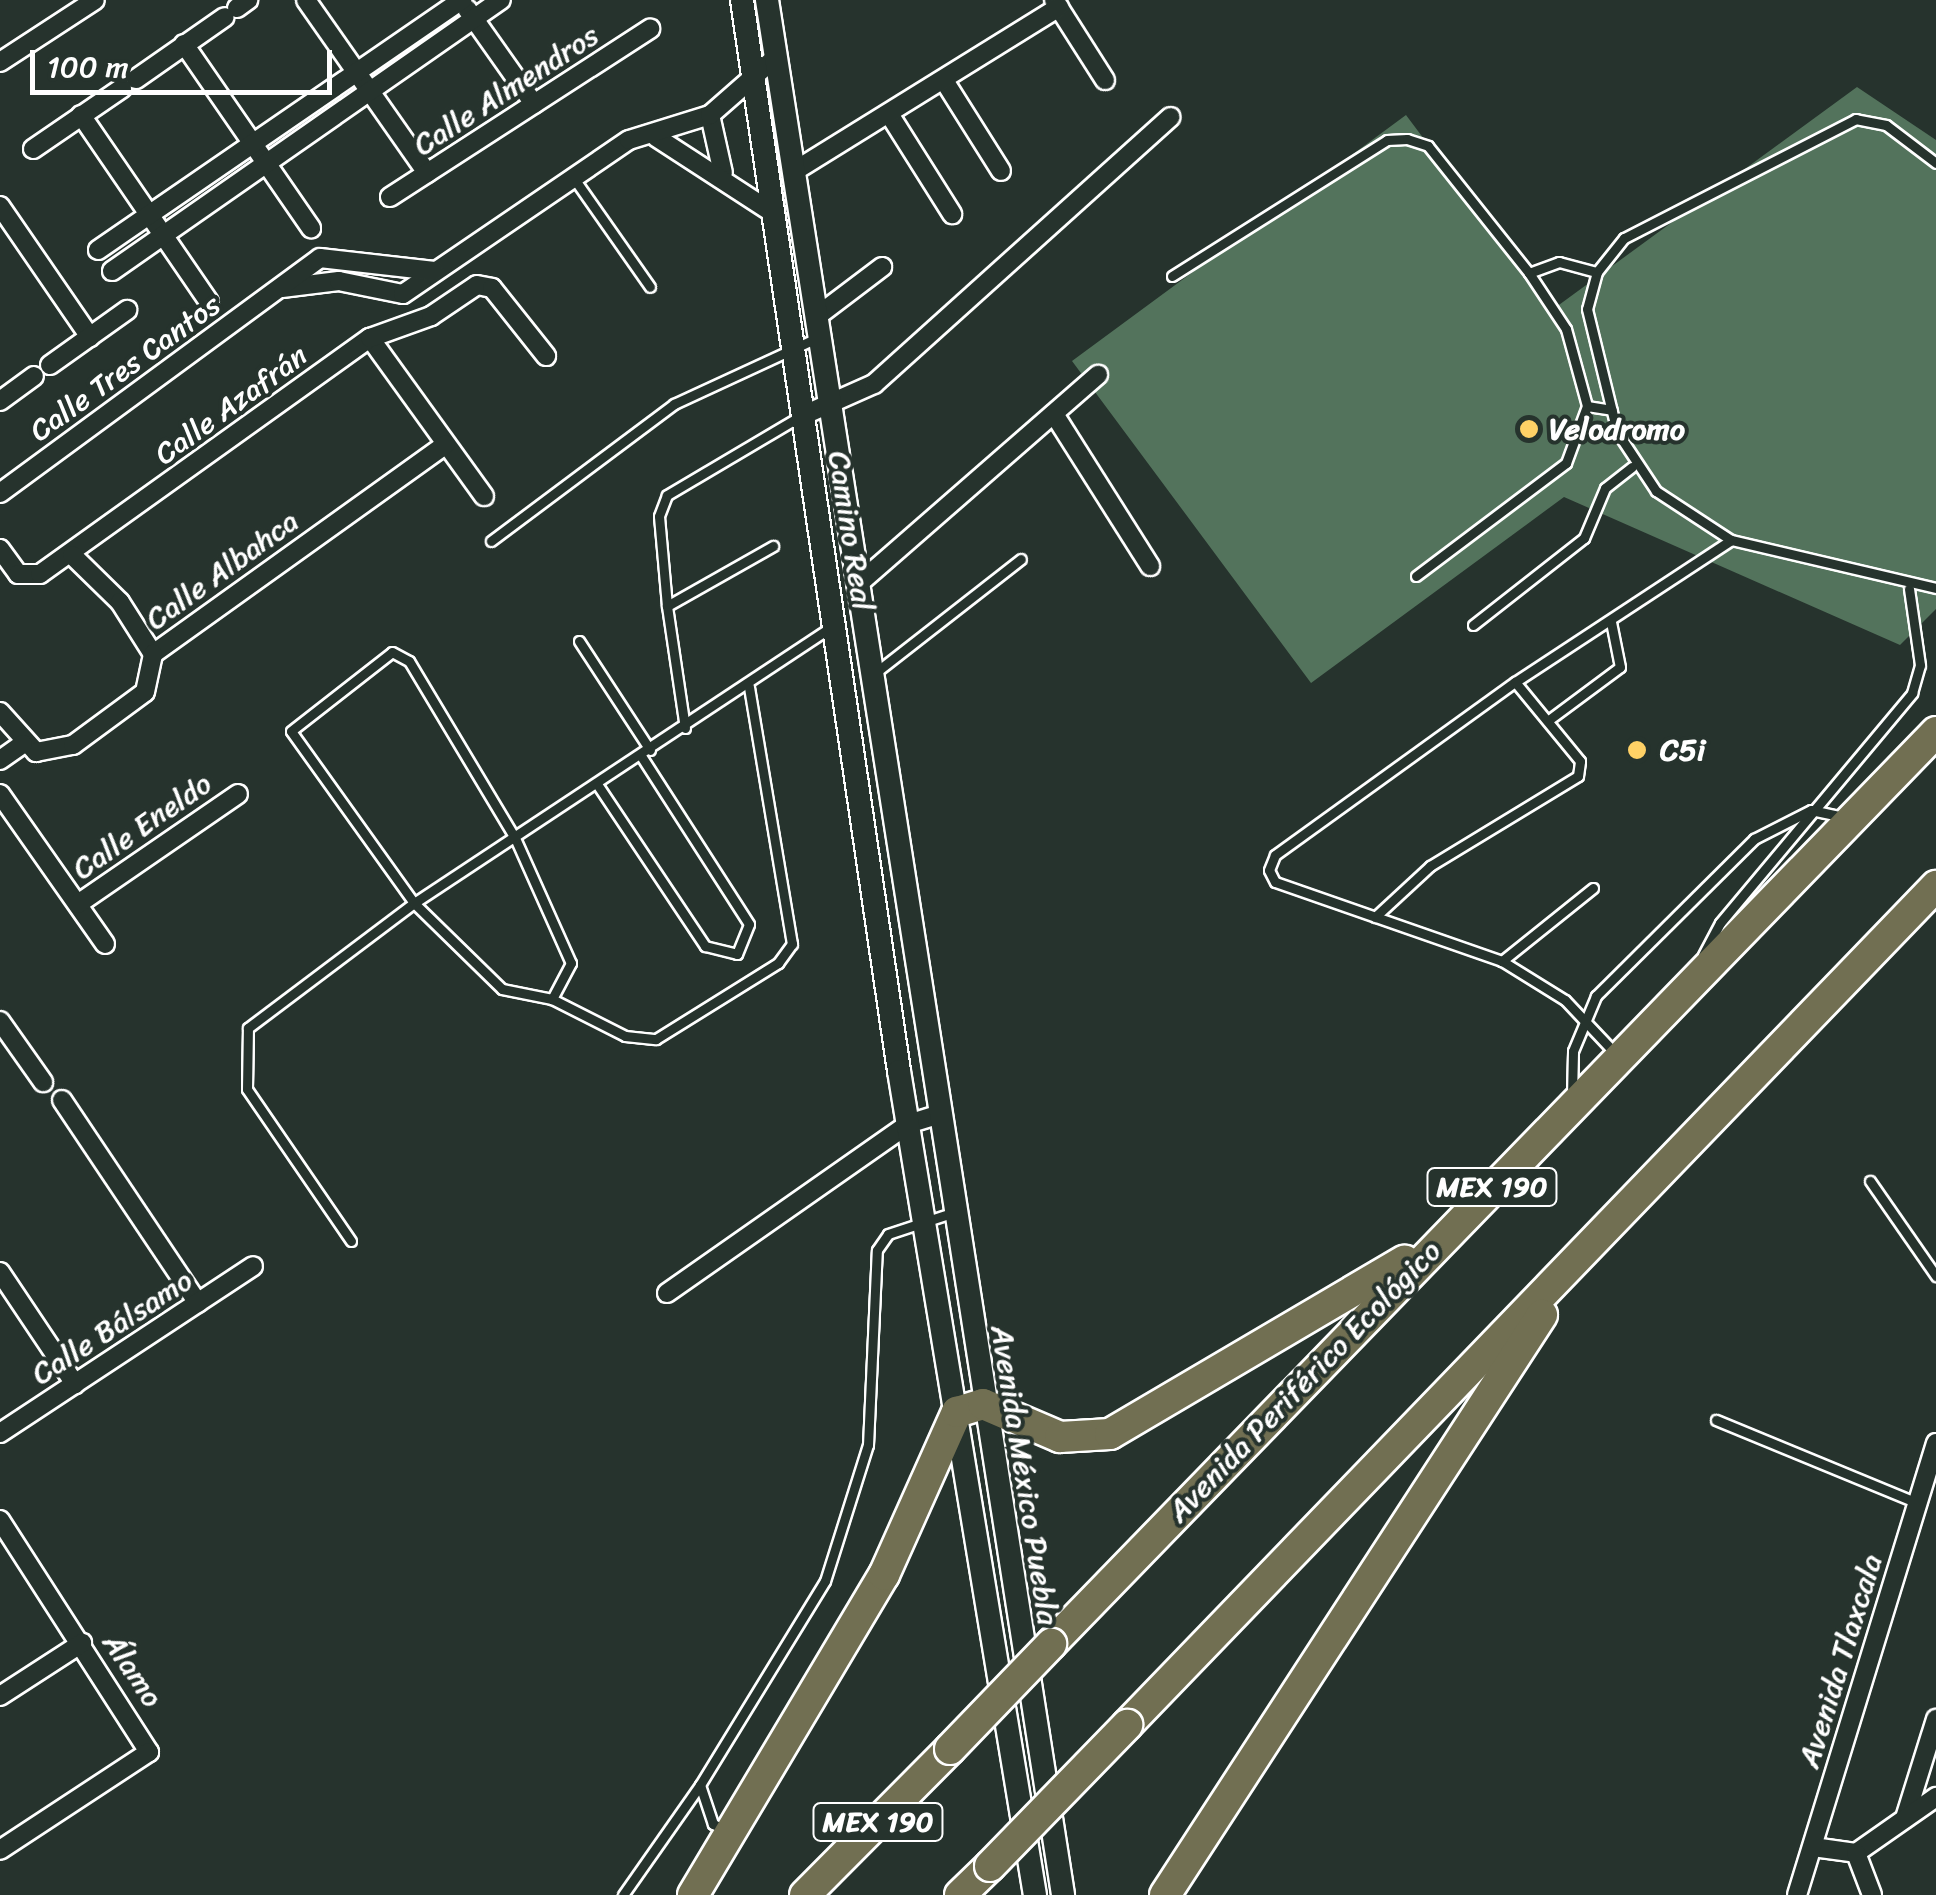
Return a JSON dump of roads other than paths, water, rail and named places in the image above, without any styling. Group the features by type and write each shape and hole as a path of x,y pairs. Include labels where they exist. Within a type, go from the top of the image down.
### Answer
{"highway":[{"name":"Avenida Periférico Ecológico","path":"806,1895 1936,732"},
{"path":"960,1895 1572,1268 1936,886"},
{"path":"692,1895 884,1576 970,1408 1060,1437 1110,1434 1438,1241"},
{"path":"1164,1895 1572,1268"}],"street":[{"path":"1,62 72,6 95,0"},
{"path":"306,0 427,174"},
{"path":"98,250 462,0 534,104"},
{"path":"112,271 501,0"},
{"name":"Camino Real","path":"742,0 900,1071"},
{"name":"Camino Real","path":"767,0 928,1065"},
{"path":"794,172 892,117 1056,4 1105,80"},
{"path":"32,149 237,8"},
{"name":"Calle Almendros","path":"390,197 650,29"},
{"path":"184,44 311,228"},
{"name":"Calle Tres Cantos","path":"282,288 339,281 396,296 629,140 656,137 710,115 751,72 776,58"},
{"path":"944,82 1001,171"},
{"path":"82,115 210,302"},
{"path":"710,115 722,173"},
{"path":"892,117 952,214"},
{"path":"804,415 830,409 874,384 1171,117"},
{"path":"656,137 722,173 773,213"},
{"path":"0,206 90,336"},
{"name":"Calle Tres Cantos","path":"0,493 320,258 338,255 391,270 437,271"},
{"path":"817,327 882,267"},
{"name":"Calle Azafrán","path":"1,554 29,577 72,555 370,338 431,316 485,284 546,356"},
{"path":"0,401 127,310"},
{"path":"370,338 484,496"},
{"path":"857,584 1098,375"},
{"path":"1054,414 1150,566"},
{"name":"Calle Albahca","path":"23,744 62,749 135,702 153,654 446,444"},
{"path":"72,555 120,602 153,654"},
{"path":"0,712 23,744 0,760"},
{"path":"0,794 105,944"},
{"name":"Calle Eneldo","path":"78,904 238,794"},
{"path":"0,1021 43,1082"},
{"name":"Avenida México Puebla","path":"928,1065 952,1213 970,1408 1035,1895"},
{"name":"Avenida México Puebla","path":"900,1071 924,1217 970,1408 1063,1895"},
{"path":"62,1100 198,1303"},
{"path":"668,1292 908,1124 937,1116"},
{"name":"Calle Bálsamo","path":"0,1434 253,1266"},
{"path":"0,1272 75,1384"},
{"name":"Avenida Tlaxcala","path":"1797,1895 1936,1443"},
{"name":"Álamo","path":"0,1850 150,1752 1,1524"},
{"path":"0,1696 82,1643"},
{"path":"1906,1818 1936,1720"},
{"path":"1812,1847 1856,1853 1936,1798"},
{"path":"1856,1853 1872,1895"}],"lane":[{"path":"1936,162 1886,125 1856,120 1624,238 1597,272 1587,309 1612,410 1632,468 1731,540 1909,589 1936,588"},
{"path":"1172,276 1387,140 1407,139 1428,146 1530,273 1566,329 1588,406 1566,463 1416,576"},
{"path":"573,177 650,287"},
{"path":"1530,273 1559,262 1597,272"},
{"path":"491,542 674,404 817,327"},
{"path":"1588,406 1612,410"},
{"path":"685,728 667,606 659,516 667,495 804,415"},
{"path":"1473,625 1584,538 1606,488 1632,468"},
{"path":"1619,1058 1583,1018 1502,961 1276,882 1275,855 1515,682 1731,540"},
{"path":"667,606 774,546"},
{"path":"869,678 1022,560"},
{"path":"1686,989 1720,923 1912,693 1920,665 1909,589"},
{"path":"1550,719 1620,667 1611,622"},
{"path":"350,1241 247,1088 241,1055 248,1028 414,903 749,686 835,624"},
{"path":"579,641 749,924 738,954 705,946 597,784"},
{"path":"552,999 571,963 514,838 409,661 392,652 291,731 414,903 502,989 552,999 625,1036 656,1040 778,962 792,944 749,686"},
{"path":"1375,917 1430,866 1578,776 1580,760 1550,719 1515,682"},
{"path":"1572,1106 1583,1018 1754,839 1811,810 1850,818"},
{"path":"1502,961 1594,888"},
{"path":"1870,1180 1936,1276"},
{"path":"624,1895 700,1785 826,1581 868,1445 877,1250 924,1217 952,1213"},
{"path":"1716,1420 1917,1503"},
{"path":"700,1785 713,1824 731,1834"}],"place":[{"name":"Velodromo","path":"1529,429"},
{"name":"C5i","path":"1637,750"}]}
